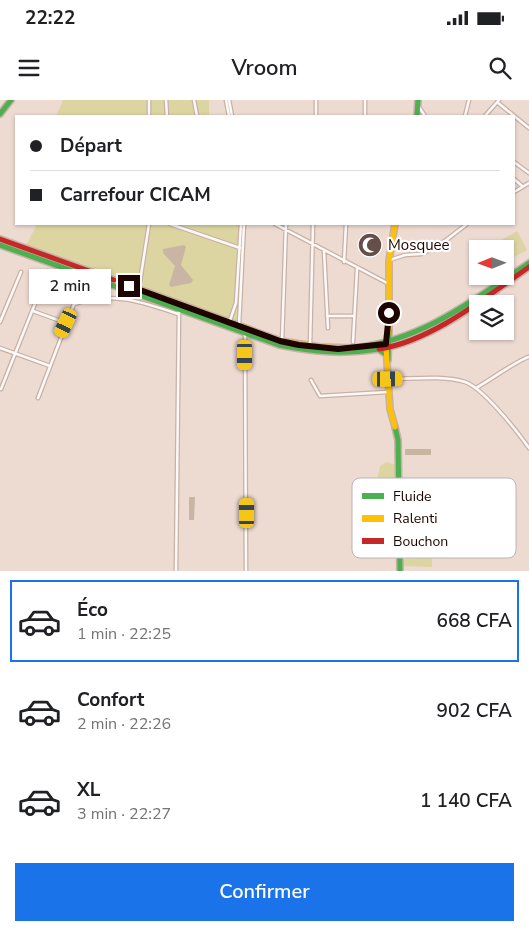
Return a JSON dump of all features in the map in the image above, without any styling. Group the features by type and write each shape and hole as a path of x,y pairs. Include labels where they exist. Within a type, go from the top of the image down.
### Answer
{"main road":[{"path":"0,114 12,100"},
{"path":"388,362 389,261 395,225"},
{"path":"0,239 282,342 338,349 388,345 417,338 436,329 529,267"},
{"path":"0,245 179,311 279,344 306,350 336,353 378,349 417,333 448,317 529,263"},
{"path":"388,345 388,392 390,409 398,440 399,478"},
{"path":"378,349 387,355"},
{"path":"400,558 400,571"}],"street":[{"path":"149,100 149,115"},
{"path":"166,100 167,115"},
{"path":"194,100 197,115"},
{"path":"227,100 231,115"},
{"path":"316,100 316,115"},
{"path":"365,100 365,115"},
{"path":"465,115 469,100"},
{"path":"486,115 498,101 514,115"},
{"path":"418,103 424,115"},
{"path":"515,116 529,128"},
{"path":"515,163 529,173"},
{"path":"515,180 522,187"},
{"path":"515,191 529,183"},
{"path":"138,290 149,225"},
{"path":"173,225 240,248"},
{"path":"229,323 236,303 242,225"},
{"path":"239,326 242,225"},
{"path":"277,225 324,252 388,284"},
{"path":"282,342 286,225"},
{"path":"310,347 313,225"},
{"path":"344,262 346,225"},
{"path":"389,261 406,255 421,254 428,251 467,225"},
{"path":"324,252 328,328"},
{"path":"353,342 357,269"},
{"path":"1,389 48,271"},
{"path":"0,322 21,272"},
{"path":"38,398 66,323 76,304 82,283"},
{"path":"76,304 99,298 111,298 179,311 176,571"},
{"path":"33,311 66,323"},
{"path":"327,316 354,316"},
{"path":"245,332 246,571"},
{"path":"0,348 50,366"},
{"path":"476,388 506,371 523,358 529,357"},
{"path":"388,379 465,382 476,388 509,421 529,448"},
{"path":"311,380 320,396 388,392"}],"shaded area":[{"path":"63,100 209,100 209,115 56,115"},
{"path":"36,225 246,225 241,278 240,328 24,250"},
{"path":"517,231 527,250 514,257 514,240 502,240"},
{"path":"387,462 395,465 395,478 378,478 380,466"},
{"path":"432,558 432,567 402,566 401,560"}],"building":[{"path":"184,245 186,247 181,265 193,280 191,283 171,287 169,285 175,266 163,253 163,249"},
{"path":"405,449 431,449 431,455 405,455"},
{"path":"189,497 195,497 194,520 189,520"}],"traffic: fast":[{"path":"0,114 11,100"},
{"path":"417,115 418,100"},
{"path":"0,245 279,345 329,352 379,349"},
{"path":"353,348 378,344 424,328 446,317 529,263"},
{"path":"388,360 389,330"},
{"path":"378,349 387,355"},
{"path":"395,427 398,440 399,478"},
{"path":"400,558 400,571"}],"traffic: slow":[{"path":"395,225 389,261 389,327 386,347 390,409 395,427"},
{"path":"114,280 281,341 320,347 353,348"}],"traffic: jam":[{"path":"0,239 114,280"},
{"path":"379,349 419,337 438,327 477,304 529,267"}],"place":[{"name":"Mosquee","path":"370,245"}],"route":[{"path":"129,286 280,341 310,347 338,349 386,344 389,313"}]}
